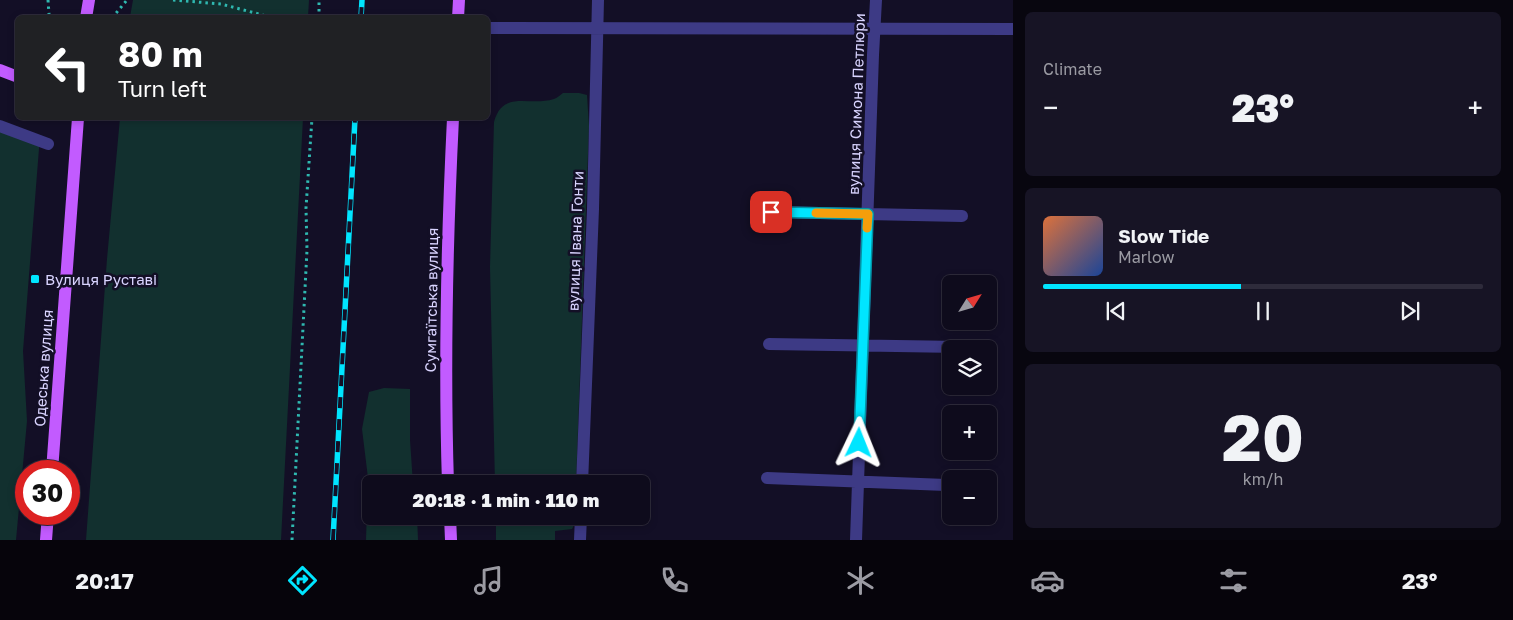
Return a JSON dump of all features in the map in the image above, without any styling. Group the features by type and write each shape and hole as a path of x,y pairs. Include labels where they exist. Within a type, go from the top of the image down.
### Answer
{"main road":[{"path":"86,15 88,0"},
{"path":"458,15 459,0"},
{"path":"0,70 15,76"},
{"name":"Одеська вулиця","path":"53,460 78,120"},
{"name":"Сумгаїтська вулиця","path":"448,475 446,282 453,120"},
{"path":"46,540 47,525"},
{"path":"451,525 452,540"}],"street":[{"name":"вулиця Івана Гонти","path":"582,475 594,209 598,0"},
{"name":"вулиця Симона Петлюри","path":"856,540 876,0"},
{"path":"490,28 1013,30"},
{"path":"0,126 48,144"},
{"path":"771,212 962,216"},
{"path":"769,344 942,347"},
{"path":"767,478 942,485"},
{"path":"580,540 581,525"}],"path":[{"path":"48,0 50,14"},
{"path":"114,15 127,0"},
{"path":"173,0 221,4 263,15"},
{"path":"318,15 319,0"},
{"path":"292,540 307,250 306,208 312,120"}],"green space":[{"path":"133,0 309,0 308,15 130,15"},
{"path":"563,93 587,95 589,126 576,475 495,475 490,267 494,122 498,112 510,102 555,99"},
{"path":"120,120 303,120 281,540 86,540 107,259"},
{"path":"0,121 40,136 23,351 27,421 23,460 15,460 15,525 17,525 16,540 0,540"},
{"path":"384,388 410,389 412,475 368,475 362,429 369,392"},
{"path":"366,525 417,525 418,540 366,540"},
{"path":"496,525 574,525 572,529 555,531 555,540 496,540"}],"railway":[{"path":"361,15 362,0"},
{"path":"333,540 355,120"}],"slow traffic":[{"path":"816,213 868,214 867,228"}],"place":[{"name":"Вулиця Руставі","path":"35,279"}],"route":[{"path":"771,212 868,214 859,443"}]}
